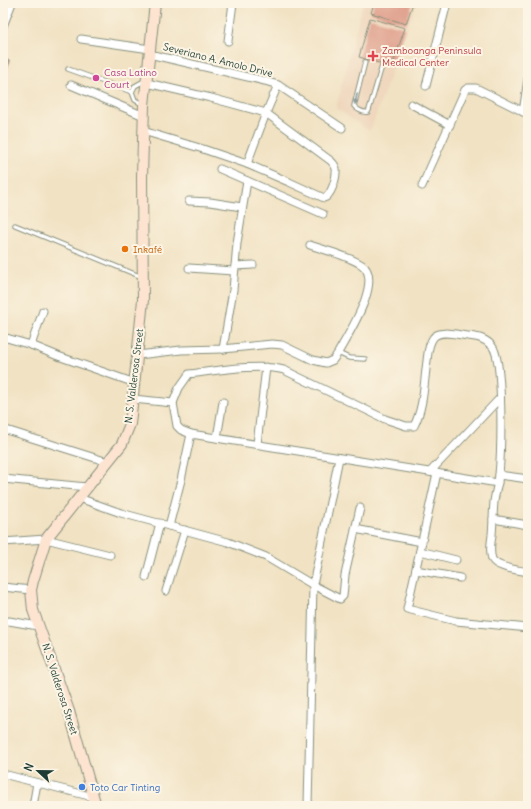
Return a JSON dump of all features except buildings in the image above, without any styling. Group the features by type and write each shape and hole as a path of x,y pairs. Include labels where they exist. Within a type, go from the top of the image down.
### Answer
{"main road":[{"name":"N. S. Valderosa Street","path":"94,802 69,711 33,610 31,590 46,540 122,444 130,424 143,300 144,105 155,3"}],"street":[{"path":"3,26 12,3"},
{"path":"228,41 233,3"},
{"path":"426,86 447,3"},
{"name":"Severiano A. Amolo Drive","path":"81,39 150,51 278,85 342,128"},
{"path":"422,186 465,90 471,87 476,88 525,113 528,79"},
{"path":"143,131 247,164 324,198 330,193 336,173 335,165 331,160 266,113 147,81"},
{"path":"71,85 144,116"},
{"path":"247,164 278,85"},
{"path":"411,104 450,125"},
{"path":"220,169 323,214"},
{"path":"223,349 233,290 236,243 247,181"},
{"path":"189,201 210,202 242,207"},
{"path":"138,355 181,350 223,349 278,344 313,360 326,363 333,360 338,354 366,298 369,283 368,273 363,266 348,258 310,245"},
{"path":"188,268 234,268 253,265"},
{"path":"31,344 43,310"},
{"path":"498,482 191,434 181,430 177,426 173,403 179,388 186,376 189,374 276,367 385,419 406,426 414,426 418,419 429,347 434,336 444,333 486,340 493,347 498,361 500,398 499,474 490,551 493,560 497,564 528,572"},
{"path":"3,337 31,344 58,356 134,383"},
{"path":"257,444 266,367"},
{"path":"500,398 433,473 422,542 407,609 456,620 528,628"},
{"path":"133,399 173,403"},
{"path":"217,438 223,402"},
{"path":"3,429 108,462"},
{"path":"169,526 191,434"},
{"path":"308,806 313,585 339,458"},
{"path":"499,474 528,479"},
{"path":"3,480 87,487"},
{"path":"79,498 121,513 228,542 266,557 313,585 340,598 342,598 345,576 360,508"},
{"path":"493,519 528,525"},
{"path":"146,577 160,523"},
{"path":"355,529 422,542"},
{"path":"166,591 185,530"},
{"path":"3,542 46,540 110,555"},
{"path":"420,551 456,560"},
{"path":"416,570 460,578"},
{"path":"3,587 31,590"},
{"path":"3,623 9,621 38,626"},
{"path":"3,774 37,783 94,802"},
{"path":"32,806 37,783"}],"lane":[{"path":"366,62 354,106 365,113 369,110 382,66"},
{"path":"68,69 132,92 135,100 144,105"},
{"path":"132,92 136,86 147,81"},
{"path":"15,224 143,277"},
{"path":"338,354 350,358 364,359"}],"shaded area":[{"name":"Zamboanga Peninsula Medical Center","path":"363,3 416,3 370,131 336,108"}],"place":[{"name":"Zamboanga Peninsula Medical Center","path":"373,56"},
{"name":"Casa Latino Court","path":"96,78"},
{"name":"Inkafé","path":"125,249"},
{"name":"Toto Car Tinting","path":"82,787"}]}
